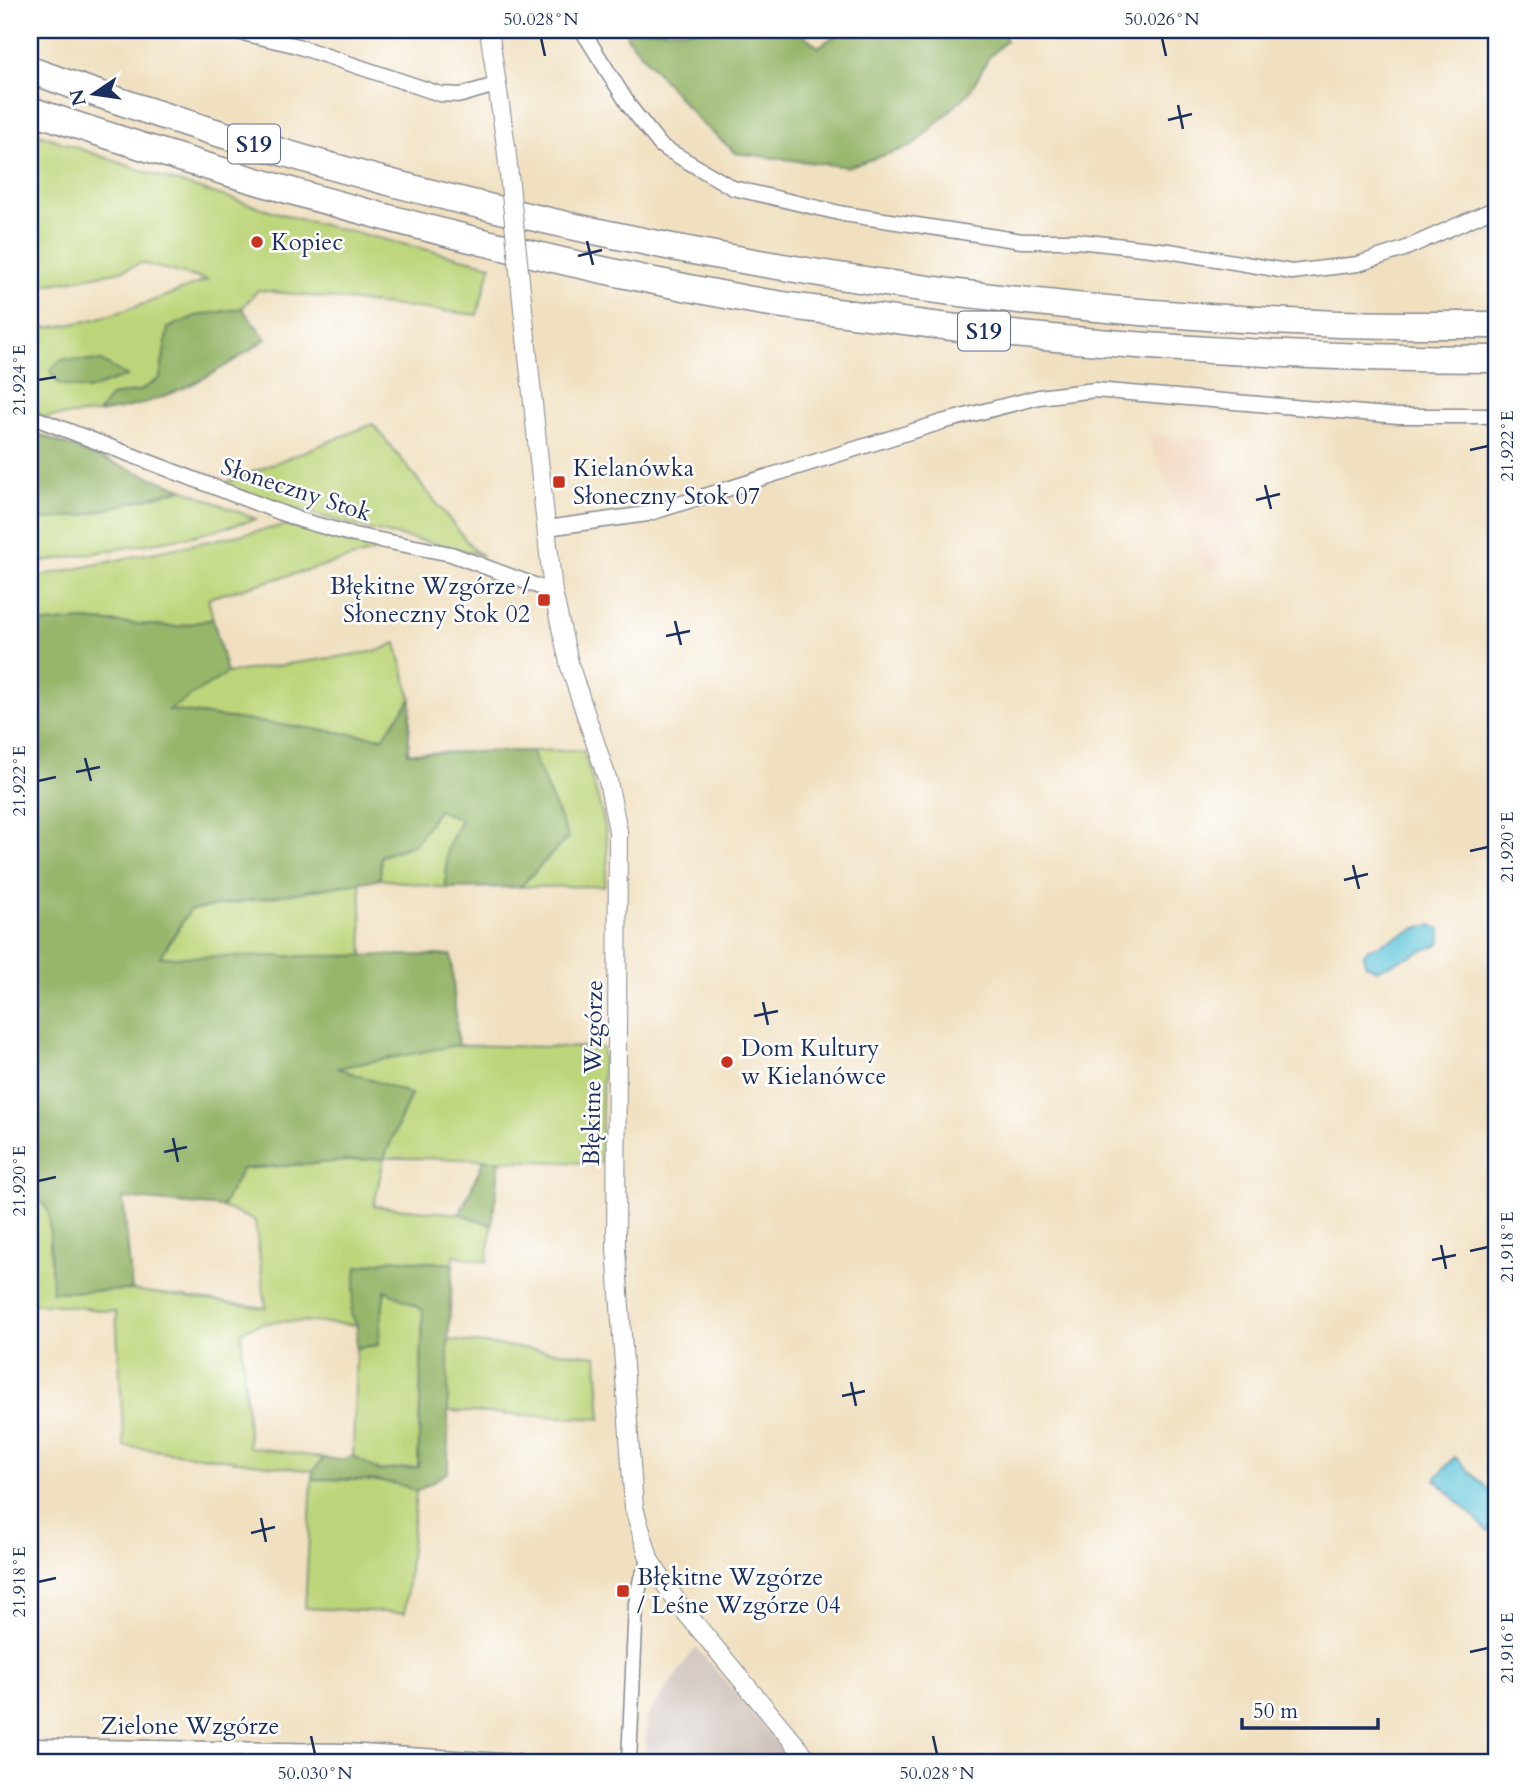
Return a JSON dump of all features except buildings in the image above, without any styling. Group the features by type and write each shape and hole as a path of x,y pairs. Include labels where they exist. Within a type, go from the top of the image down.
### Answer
{"highway":[{"name":"S19","path":"30,70 208,130 311,161 589,230 708,254 909,285 1099,308 1316,324 1496,325"},
{"name":"S19","path":"30,110 224,173 374,216 581,266 744,299 1018,335 1163,349 1330,358 1496,359"}],"street":[{"path":"230,30 294,45 440,94 461,94 499,84"},
{"name":"Błękitne Wzgórze","path":"489,30 499,84 553,592 561,632 608,780 618,831 616,1261 632,1489 640,1536 650,1561 677,1602 810,1762"},
{"path":"582,30 630,107 661,146 733,188 844,214 1022,241 1078,241 1169,251 1292,272 1358,264 1392,253 1496,208"},
{"path":"547,528 647,514 942,422 1039,397 1095,390 1398,416 1496,416"},
{"name":"Słoneczny Stok","path":"30,416 300,520 354,535 451,554 553,592"},
{"path":"629,1762 636,1603 641,1578 650,1561"},
{"name":"Zielone Wzgórze","path":"30,1746 346,1751 518,1762"}],"shaded area":[{"path":"1147,434 1216,441 1258,554 1205,572"},
{"path":"696,1647 788,1755 783,1762 644,1762 648,1715"}],"green space":[{"path":"626,30 798,30 818,47 844,30 1004,30 1006,41 989,57 969,93 912,146 848,167 736,153 699,121 627,37"},
{"path":"30,131 157,176 302,220 491,265 477,315 258,290 242,308 196,316 168,328 160,378 140,391 111,396 98,413 43,417 30,410 30,328 52,327 97,318 207,280 141,263 121,271 30,288"},
{"path":"242,308 266,339 187,387 144,403 98,413 111,396 140,391 160,378 168,328 196,316"},
{"path":"62,359 101,361 127,376 88,390 59,384 50,371"},
{"path":"373,424 474,550 483,556 353,525 220,485"},
{"path":"30,431 182,489 85,515 30,521"},
{"path":"182,489 256,519 193,536 30,564 30,521 85,515"},
{"path":"287,525 380,550 208,598 213,619 177,627 82,620 33,624 30,578"},
{"path":"213,619 227,673 169,710 382,738 411,699 408,753 531,751 568,837 520,887 446,888 447,849 461,819 438,810 415,844 381,856 380,879 190,910 160,957 451,955 458,1045 338,1068 411,1094 384,1158 242,1169 222,1207 123,1198 132,1290 52,1292 49,1212 30,1186 30,624 82,620 177,627"},
{"path":"396,643 411,699 383,738 168,710 227,673 378,651"},
{"path":"583,750 599,800 606,834 608,852 604,886 520,887 568,837 531,751"},
{"path":"438,810 461,819 447,849 446,888 380,879 381,856 415,844"},
{"path":"360,883 363,956 160,957 190,910"},
{"path":"458,1045 603,1048 601,1163 384,1158 411,1094 336,1068"},
{"path":"384,1158 374,1206 460,1214 492,1225 487,1262 454,1255 453,1264 393,1259 351,1313 357,1325 281,1322 252,1326 241,1332 249,1447 324,1458 313,1471 124,1446 116,1312 30,1304 30,1186 49,1212 53,1292 132,1290 266,1308 255,1221 222,1207 242,1169"},
{"path":"484,1159 500,1161 492,1225 460,1214"},
{"path":"393,1259 453,1264 448,1340 448,1472 416,1492 408,1487 382,1482 312,1479 313,1471 324,1458 341,1460 353,1456 379,1471 418,1467 423,1310 385,1290 378,1345 356,1348 357,1325 351,1314 357,1267"},
{"path":"385,1289 423,1310 418,1467 379,1471 353,1456 356,1348 378,1344"},
{"path":"448,1340 597,1356 601,1419 448,1411"},
{"path":"312,1479 382,1482 408,1487 416,1492 405,1613 305,1608"}],"water":[{"path":"1432,925 1441,930 1441,941 1437,945 1376,970 1365,964 1364,953 1369,949 1419,927"},
{"path":"1455,1457 1496,1497 1496,1523 1488,1531 1435,1479"}],"place":[{"name":"Kopiec","path":"257,242"},
{"name":"Kielanówka Słoneczny Stok 07","path":"559,482"},
{"name":"Błękitne Wzgórze / Słoneczny Stok 02","path":"544,600"},
{"name":"Dom Kultury w Kielanówce","path":"727,1062"},
{"name":"Błękitne Wzgórze / Leśne Wzgórze 04","path":"623,1591"}]}
